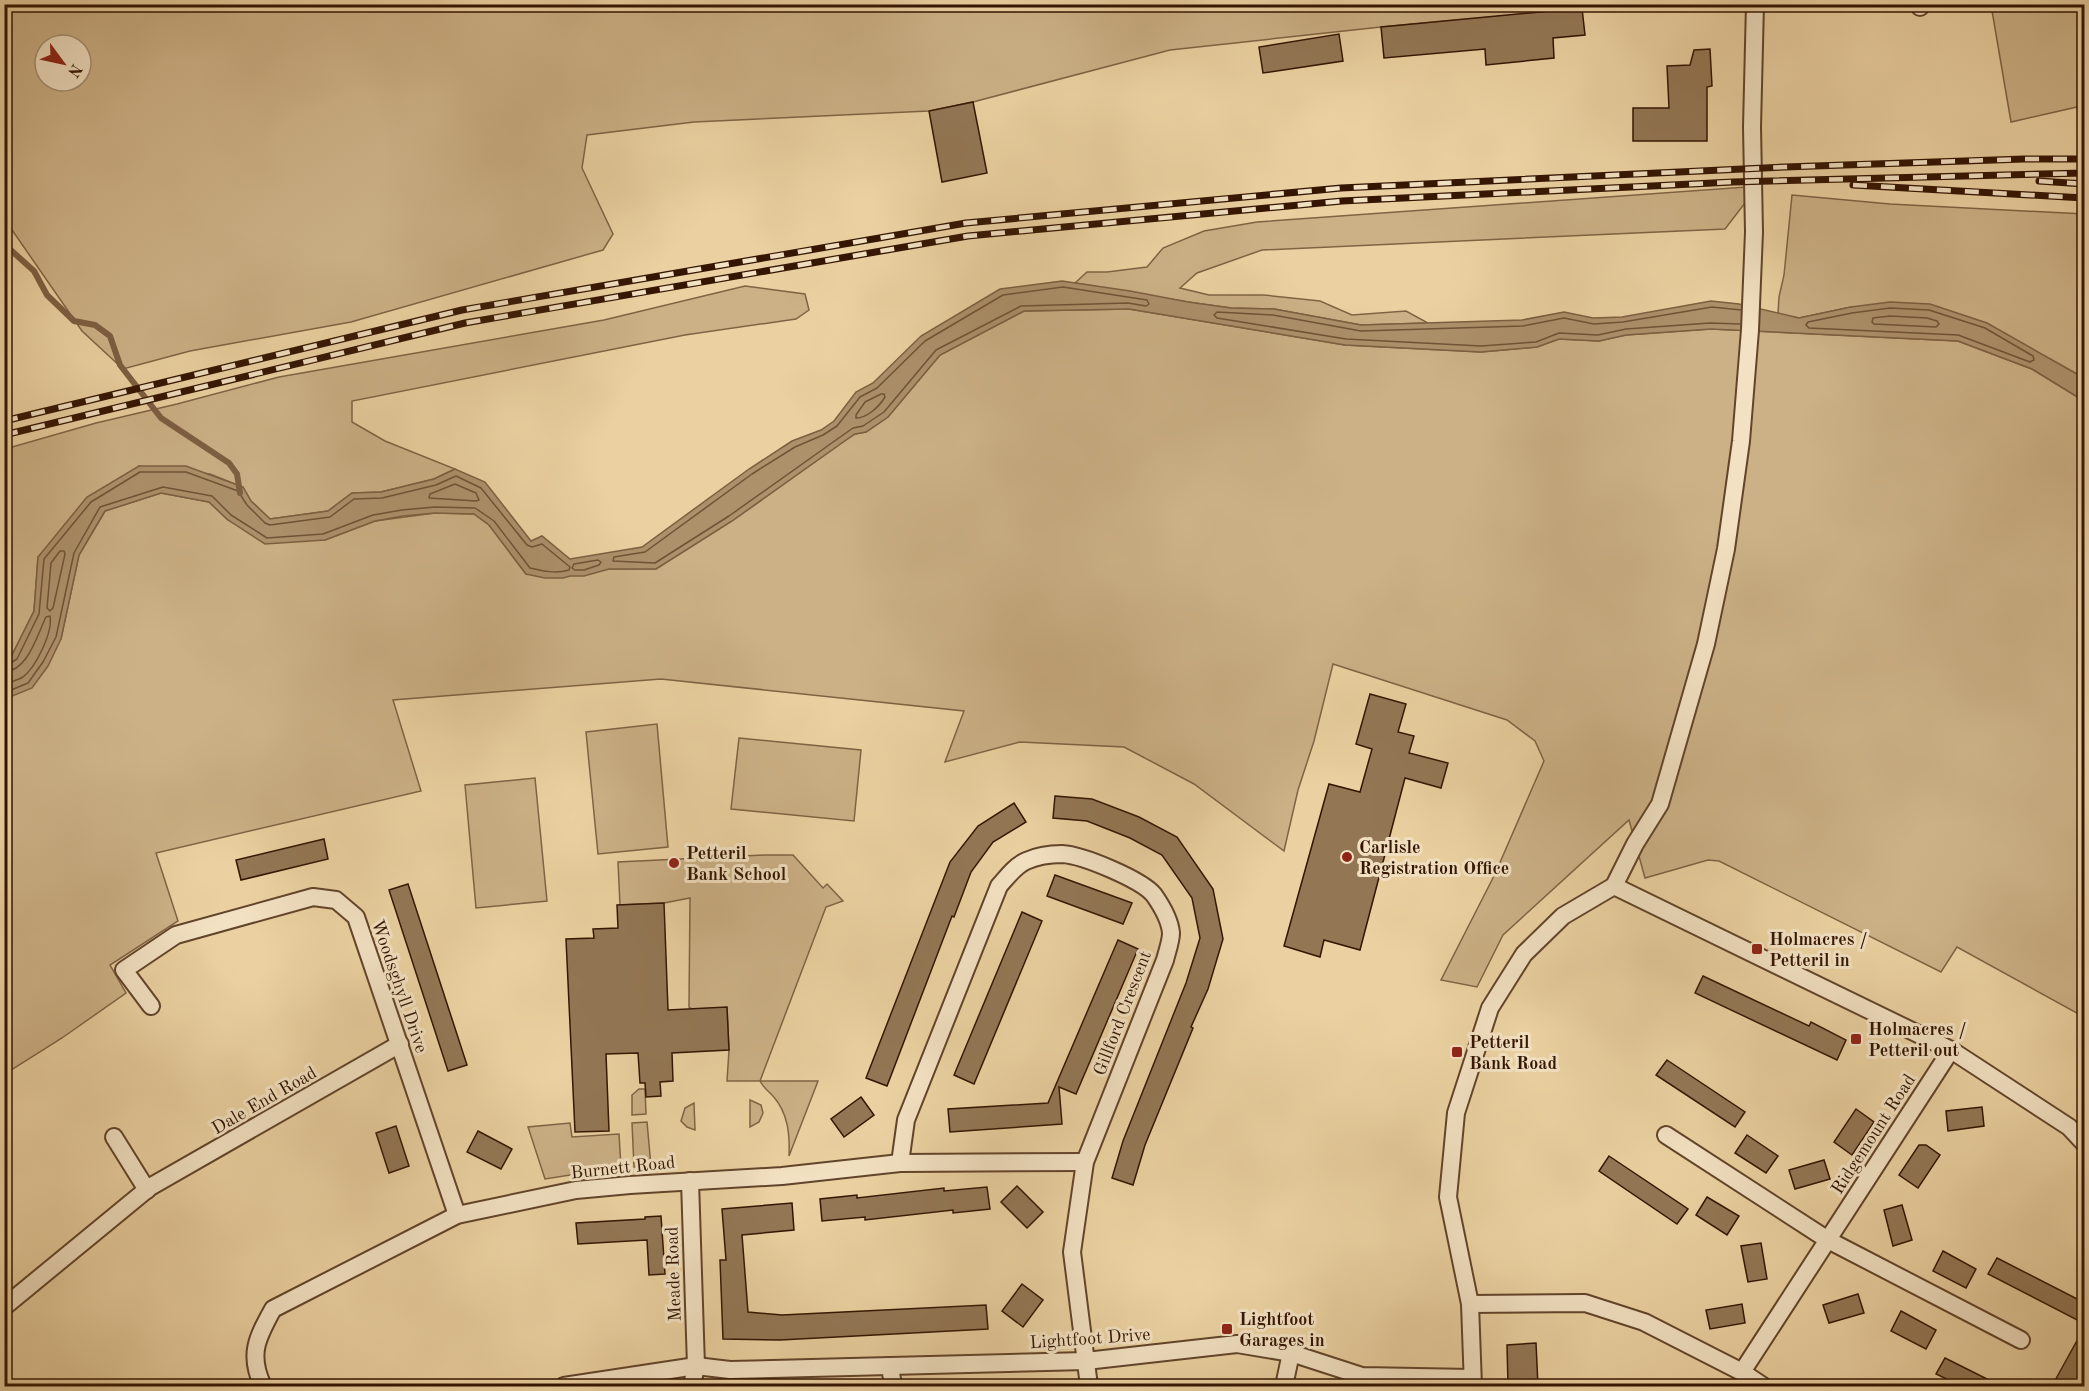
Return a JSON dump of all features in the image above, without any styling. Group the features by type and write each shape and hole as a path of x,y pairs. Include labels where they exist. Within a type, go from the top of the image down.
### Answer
{"street":[{"path":"1472,1382 1470,1304 1448,1197 1456,1113 1490,1008 1524,954 1563,916 1614,886 1635,844 1660,804 1706,644 1726,549 1741,441 1750,330 1754,232 1752,127 1755,4"},
{"name":"Gillford Crescent","path":"900,1162 906,1120 999,886 1012,872 1025,861 1047,855 1063,854 1082,858 1137,882 1153,894 1164,912 1171,934 1165,960 1085,1162 1072,1252 1089,1386"},
{"path":"1614,886 1951,1050 2069,1127 2085,1143"},
{"name":"Woodsghyll Drive","path":"151,1006 124,970 176,935 313,897 336,900 356,917 457,1215"},
{"name":"Dale End Road","path":"4,1307 147,1190 400,1044"},
{"name":"Ridgemount Road","path":"1742,1372 1951,1050"},
{"path":"1666,1135 1828,1240 2021,1340"},
{"path":"114,1137 147,1190"},
{"name":"Burnett Road","path":"263,1386 256,1371 257,1338 273,1309 457,1215 576,1190 782,1176 900,1162 1085,1162"},
{"name":"Meade Road","path":"690,1181 696,1366 692,1386"},
{"path":"1470,1304 1584,1303 1644,1322 1742,1372 1763,1386"},
{"name":"Lightfoot Drive","path":"564,1386 696,1366 730,1370 1086,1361 1238,1344 1291,1353 1362,1376 1472,1382"},
{"path":"1284,1386 1291,1353"},
{"path":"890,1366 893,1386"}],"shaded area":[{"path":"4,5 1626,5 1381,27 1170,50 973,102 929,111 694,122 587,135 582,168 613,234 603,250 351,322 190,351 123,369 82,331 5,221"},
{"path":"1991,5 2084,5 2084,135 2077,107 2011,122"},
{"path":"1746,187 1745,203 1725,229 1262,250 1197,273 1180,288 1209,295 1264,295 1320,301 1352,315 1406,311 1428,323 1361,325 1274,309 1231,308 1075,283 1087,272 1147,267 1163,248 1204,231 1257,222"},
{"path":"1792,195 1890,204 2084,214 2084,378 2050,359 1851,307 1799,318 1778,314"},
{"path":"745,286 805,294 809,310 796,319 685,335 352,401 352,422 385,441 455,469 434,479 381,492 352,493 328,511 270,519 251,501 243,487 210,474 139,466 38,557 34,611 12,655 5,660 5,449 96,423 279,377 604,320"},
{"path":"1129,309 1345,345 1481,352 1537,347 1559,339 1599,341 1626,335 1711,329 1958,341 2032,369 2084,401 2084,1017 1957,947 1941,972 1719,861 1708,860 1645,878 1629,820 1503,935 1477,987 1441,980 1495,874 1544,761 1535,741 1507,720 1333,664 1314,741 1298,790 1284,851 1194,784 1124,747 1020,742 945,762 964,711 661,679 393,700 421,791 156,853 178,921 110,965 126,993 5,1074 5,699 61,639 79,555 105,511 161,493 209,502 228,520 325,540 375,521 435,513 474,514 489,525 526,574 609,569 656,569 732,521 855,434 866,432 888,417 940,355 1024,311"},
{"path":"657,724 668,847 598,854 586,732"},
{"path":"739,738 861,750 854,821 731,809"},
{"path":"535,778 547,901 476,908 465,785"},
{"path":"793,855 823,888 827,884 843,901 826,907 760,1081 727,1081 729,1050 727,1008 692,1009 689,1007 690,898 664,903 620,905 618,862"},
{"path":"760,1081 818,1081 789,1156 788,1132 782,1109"},
{"path":"639,1089 645,1089 646,1114 632,1115 632,1095"},
{"path":"750,1100 761,1105 763,1113 759,1122 750,1127"},
{"path":"694,1103 695,1130 687,1127 681,1121 685,1108"},
{"path":"647,1122 651,1166 634,1167 632,1123"},
{"path":"570,1123 572,1137 619,1134 621,1167 545,1179 528,1127"}],"water":[{"path":"1062,281 1231,308 1274,309 1361,325 1522,320 1564,312 1593,318 1622,317 1711,301 1739,304 1799,318 1851,307 1890,302 1930,304 1987,323 2084,378 2084,401 2032,369 1958,341 1711,329 1626,335 1599,341 1559,339 1537,347 1481,352 1345,345 1129,309 1024,311 940,355 888,417 866,432 855,434 732,521 656,569 609,569 584,576 563,578 545,578 526,574 489,525 474,514 435,513 403,516 375,521 325,540 265,544 228,520 209,502 161,493 105,511 79,555 61,639 48,666 32,688 5,699 4,660 12,655 34,611 38,557 87,497 139,466 186,466 243,487 251,501 270,519 328,511 352,493 381,492 434,479 455,469 485,482 531,541 542,536 570,559 642,547 749,469 792,441 821,430 834,421 856,392 873,383 921,336 1000,289"}],"building":[{"path":"1582,8 1585,35 1553,38 1554,58 1486,65 1485,49 1384,58 1381,27"},
{"path":"1339,34 1343,61 1263,73 1259,47"},
{"path":"1710,49 1712,86 1707,87 1707,141 1633,141 1633,108 1669,108 1667,66 1690,65 1694,50"},
{"path":"973,102 987,173 942,182 929,111"},
{"name":"Carlisle Registration Office","path":"1370,694 1406,704 1398,732 1414,736 1409,753 1448,763 1441,788 1405,778 1360,950 1324,940 1320,957 1284,946 1329,784 1360,792 1372,749 1356,744"},
{"path":"1055,796 1092,799 1139,817 1177,837 1213,889 1223,939 1208,989 1145,1145 1133,1185 1112,1178 1123,1141 1186,983 1200,938 1192,898 1162,855 1130,838 1087,821 1053,818"},
{"path":"1014,803 1026,822 993,842 971,872 887,1086 866,1078 950,862 978,826"},
{"path":"324,839 328,859 241,880 236,860"},
{"path":"1055,875 1132,903 1123,924 1047,896"},
{"path":"408,884 467,1065 448,1071 389,890"},
{"path":"664,903 668,1010 727,1007 729,1050 672,1053 673,1081 660,1082 661,1096 646,1097 645,1083 640,1083 638,1053 606,1054 609,1131 575,1132 566,939 594,938 593,929 618,928 617,905"},
{"path":"1022,912 1042,921 974,1084 954,1075"},
{"path":"1118,940 1138,949 1076,1094 1059,1087 1062,1124 950,1132 948,1109 1048,1103"},
{"path":"1703,976 1809,1026 1811,1022 1846,1040 1837,1060 1695,993"},
{"path":"1667,1060 1745,1112 1735,1127 1656,1075"},
{"path":"861,1097 874,1115 844,1137 831,1119"},
{"path":"1982,1107 1984,1126 1948,1131 1946,1111"},
{"path":"1856,1109 1874,1122 1852,1155 1834,1142"},
{"path":"396,1126 409,1166 389,1173 376,1133"},
{"path":"478,1131 512,1149 501,1169 467,1152"},
{"path":"1747,1135 1778,1156 1766,1173 1735,1153"},
{"path":"1919,1145 1926,1145 1940,1155 1918,1188 1899,1175"},
{"path":"1609,1156 1688,1209 1677,1224 1599,1171"},
{"path":"1824,1160 1830,1179 1795,1189 1789,1170"},
{"path":"1017,1186 1043,1212 1027,1228 1001,1202"},
{"path":"987,1187 990,1209 953,1213 953,1210 865,1220 865,1217 822,1221 820,1199 857,1195 857,1198 944,1188 944,1191"},
{"path":"1707,1197 1739,1216 1727,1235 1696,1215"},
{"path":"792,1203 794,1230 742,1235 748,1312 782,1315 986,1305 988,1329 780,1340 723,1339 720,1260 726,1260 722,1209"},
{"path":"1902,1205 1912,1240 1893,1246 1884,1210"},
{"path":"661,1216 665,1274 649,1275 647,1240 578,1244 576,1223"},
{"path":"1761,1243 1767,1279 1748,1282 1741,1246"},
{"path":"1943,1251 1976,1269 1966,1288 1933,1271"},
{"path":"1997,1258 2085,1303 2085,1324 1988,1274"},
{"path":"1022,1284 1043,1300 1023,1327 1002,1311"},
{"path":"1858,1294 1864,1313 1829,1323 1823,1305"},
{"path":"1742,1304 1745,1323 1710,1329 1706,1310"},
{"path":"1901,1311 1936,1330 1926,1349 1891,1331"},
{"path":"2085,1326 2085,1364 2073,1386 2052,1386"},
{"path":"1536,1343 1538,1386 1508,1386 1507,1345"},
{"path":"1945,1358 2001,1386 1961,1386 1936,1374"}],"waterway":[{"path":"4,244 34,271 47,295 74,321 95,325 110,336 120,365 161,418 229,463 237,474 240,493"}],"railway":[{"path":"4,421 462,310 966,223 1341,188 1785,167 2084,159"},
{"path":"4,435 465,323 968,236 1342,201 1733,182 2084,173"},
{"path":"2039,181 2084,184"},
{"path":"1853,185 2084,198"}],"place":[{"name":"Carlisle Registration Office","path":"1347,857"},
{"name":"Petteril Bank School","path":"674,863"},
{"name":"Holmacres / Petteril in","path":"1757,949"},
{"name":"Holmacres / Petteril out","path":"1856,1039"},
{"name":"Petteril Bank Road","path":"1457,1052"},
{"name":"Lightfoot Garages in","path":"1227,1329"}]}
